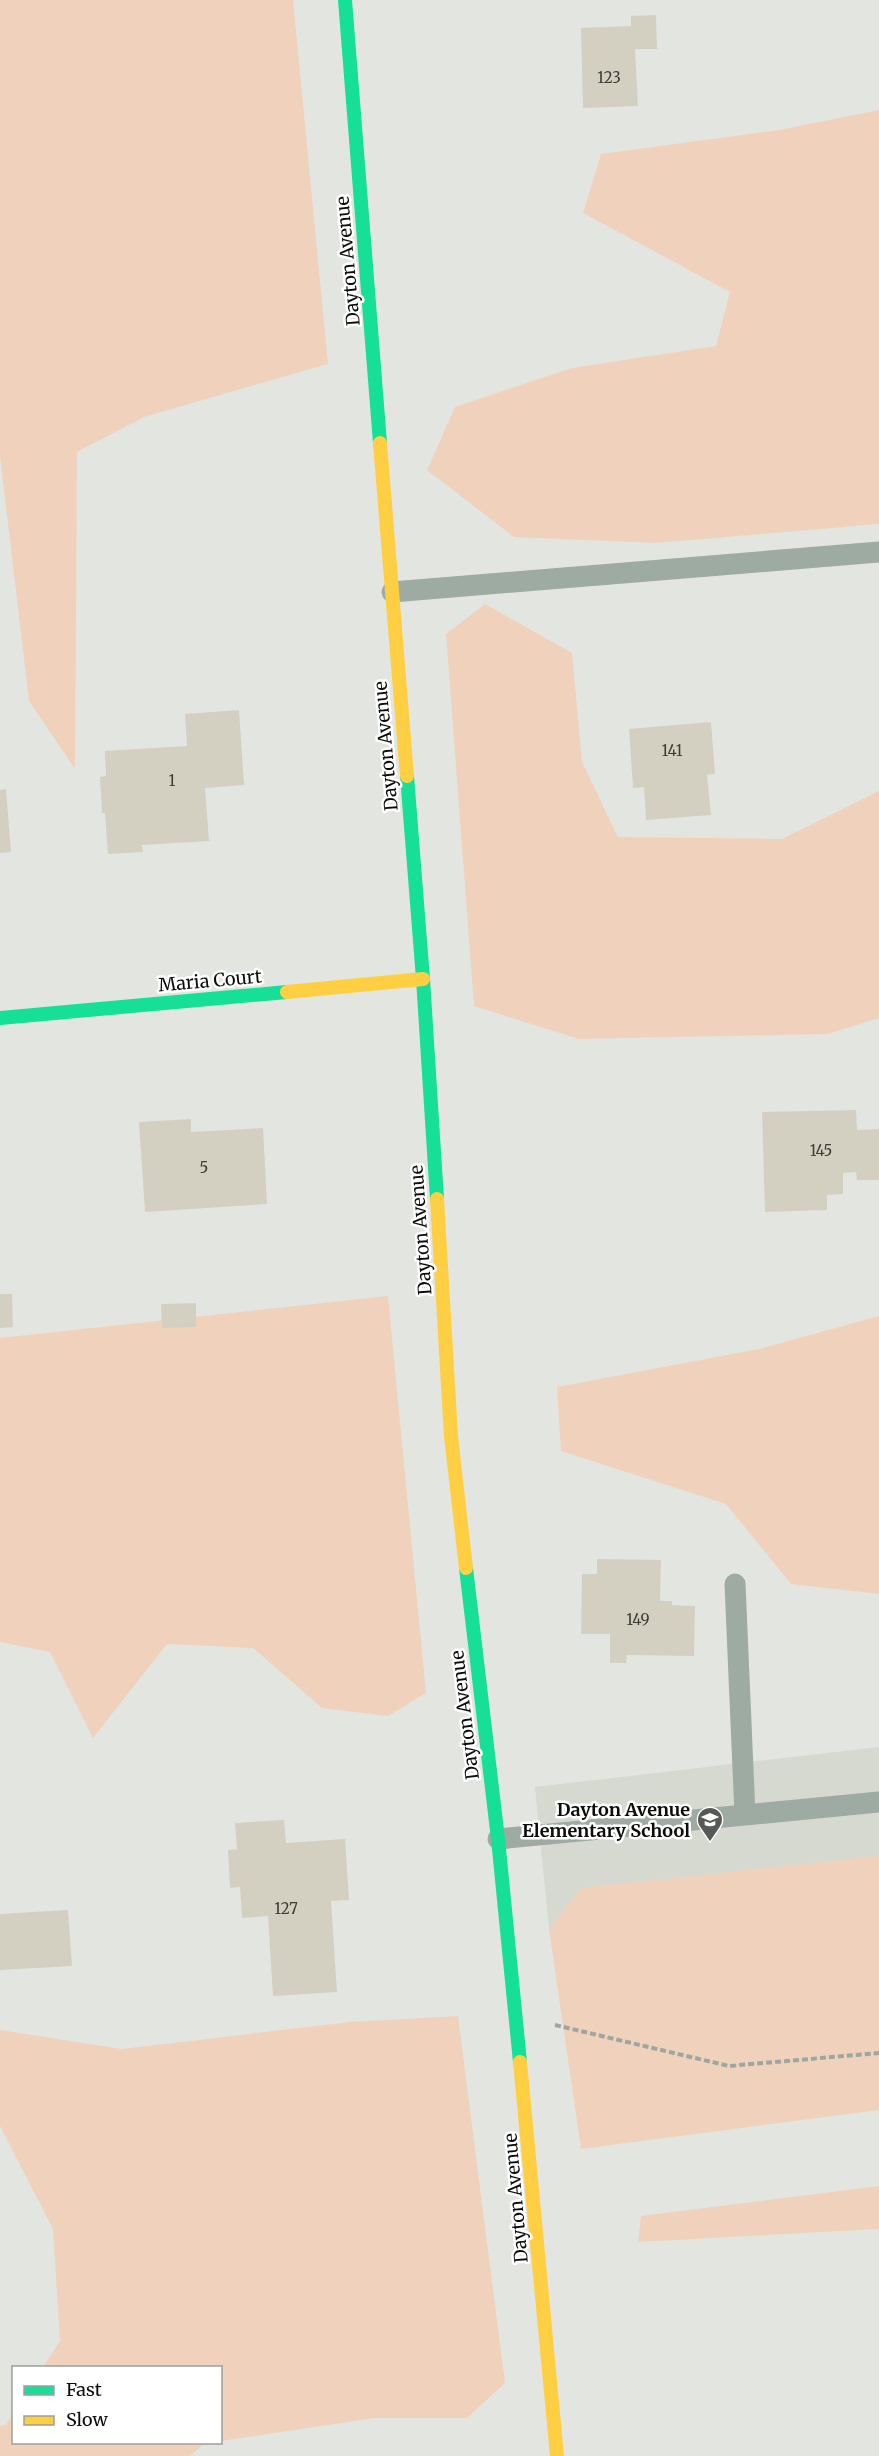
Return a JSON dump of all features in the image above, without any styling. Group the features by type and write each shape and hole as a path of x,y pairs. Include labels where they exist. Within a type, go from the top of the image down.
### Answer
{"street":[{"name":"Dayton Avenue","path":"345,0 423,979 452,1436 498,1839 531,2165 557,2456"},
{"name":"Maria Court","path":"0,1018 423,979"}],"lane":[{"path":"392,592 879,552"},
{"path":"735,1584 746,1815"},
{"path":"498,1839 879,1803"}],"path":[{"path":"548,2024 729,2066 879,2053"}],"shaded area":[{"path":"0,0 293,0 328,364 144,417 77,452 75,769 29,701 0,456"},
{"path":"879,110 879,524 655,543 514,537 427,470 455,407 572,368 716,346 730,292 583,213 601,154 779,130"},
{"path":"485,604 572,653 582,762 618,837 782,839 879,791 879,1018 828,1034 579,1039 474,1006 446,634"},
{"path":"388,1296 426,1693 388,1716 322,1708 253,1648 167,1644 93,1738 50,1652 0,1642 0,1338"},
{"path":"879,1316 879,1594 791,1584 726,1504 561,1451 557,1387 759,1349"},
{"name":"Dayton Avenue Elementary School","path":"879,1747 879,1900 549,1929 535,1787"},
{"path":"879,1856 879,2110 581,2149 549,1929 581,1888"},
{"path":"458,2016 505,2383 467,2418 375,2418 222,2441 222,2366 44,2366 60,2341 53,2229 0,2126 0,2030 122,2049 350,2022"},
{"path":"879,2186 879,2229 638,2242 641,2216"},
{"path":"12,2415 12,2444 204,2444 190,2456 0,2456 0,2426 6,2425"}],"building":[{"path":"656,15 657,49 635,49 638,106 583,108 581,28 631,26 631,16"},
{"path":"239,710 244,785 205,788 209,841 142,845 143,852 108,854 100,777 106,776 105,751 187,746 185,714"},
{"path":"711,722 715,774 707,775 711,815 646,820 644,787 633,788 629,729"},
{"path":"6,789 11,852 0,853 0,790"},
{"path":"856,1110 857,1130 879,1129 879,1180 857,1180 856,1172 843,1173 843,1194 827,1195 827,1210 765,1212 762,1112"},
{"path":"191,1119 191,1132 263,1128 267,1204 145,1212 139,1122"},
{"path":"0,1294 12,1294 13,1327 0,1328"},
{"path":"196,1303 196,1327 162,1328 161,1304"},
{"path":"597,1559 661,1560 660,1601 672,1601 672,1605 695,1606 694,1656 627,1655 626,1663 610,1663 610,1634 581,1634 582,1574 597,1574"},
{"path":"284,1820 286,1843 345,1839 349,1900 331,1901 337,1992 273,1996 268,1916 242,1918 240,1887 230,1888 228,1850 237,1849 235,1823"},
{"path":"68,1910 72,1966 0,1970 0,1914"}],"traffic: fast":[{"path":"345,0 380,443"},
{"path":"407,776 437,1199"},
{"path":"0,1018 287,992"},
{"path":"466,1568 498,1839 520,2062"}],"traffic: slow":[{"path":"380,443 407,776"},
{"path":"287,992 423,979"},
{"path":"437,1199 451,1436 466,1568"},
{"path":"520,2062 557,2456"}],"place":[{"name":"Dayton Avenue Elementary School","path":"710,1843"}]}
